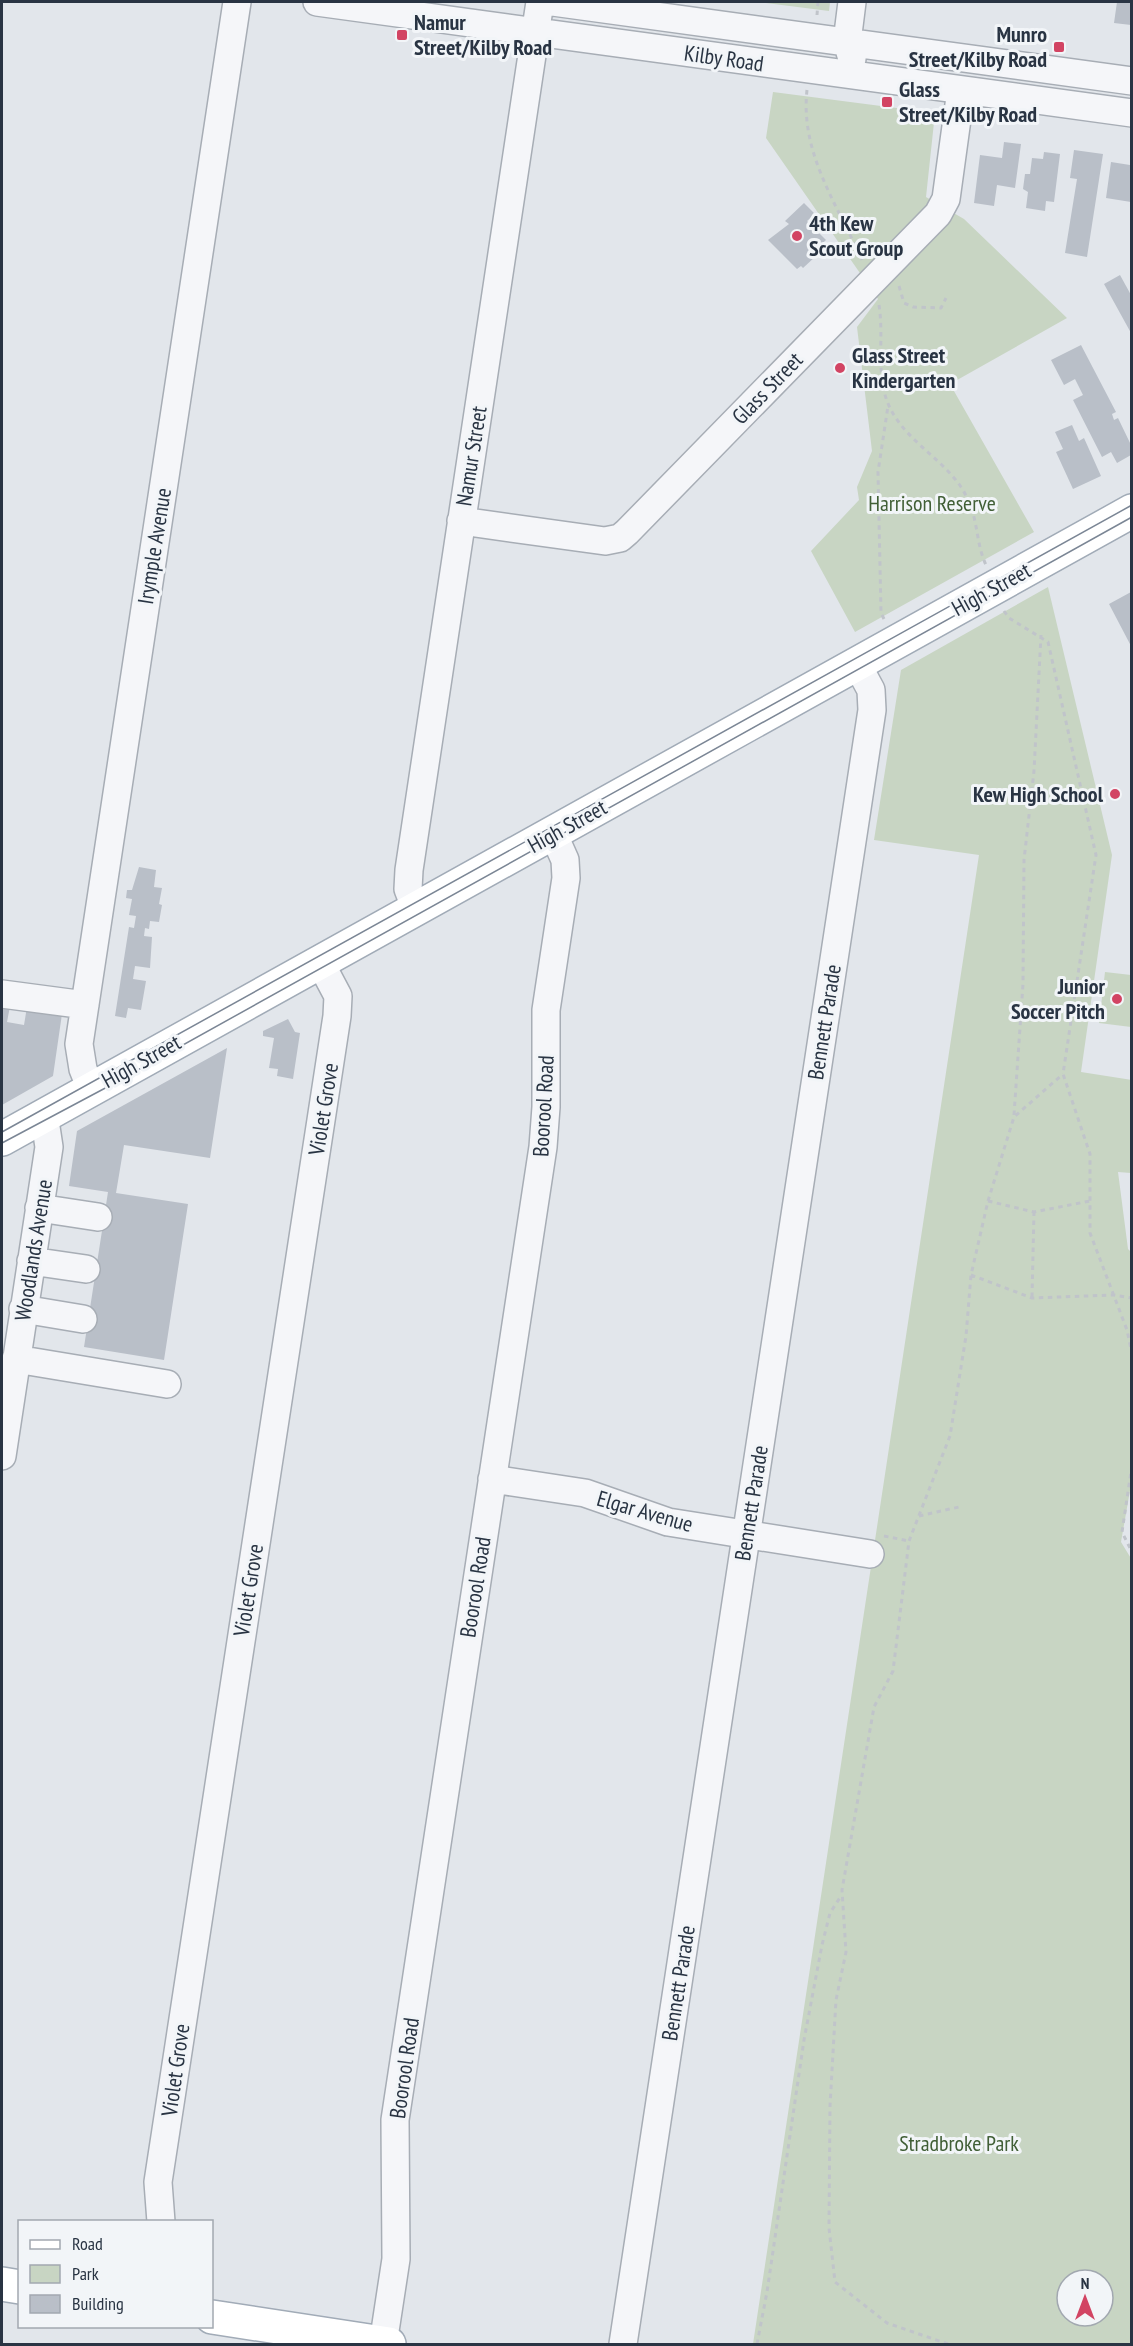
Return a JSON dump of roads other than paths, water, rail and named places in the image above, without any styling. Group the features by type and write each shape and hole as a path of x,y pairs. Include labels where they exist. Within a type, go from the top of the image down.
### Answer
{"main road":[{"name":"High Street","path":"2,1139 1131,511"},
{"path":"2,2284 18,2287"},
{"path":"213,2317 386,2344"}],"street":[{"name":"Irymple Avenue","path":"91,1089 80,1054 85,1005 237,2"},
{"name":"Kilby Road","path":"317,2 1131,113"},
{"name":"Namur Street","path":"416,910 408,890 409,870 540,2"},
{"name":"Kilby Road","path":"553,2 1131,81"},
{"path":"852,2 847,42 857,76"},
{"name":"Glass Street","path":"461,521 605,541 620,538 882,293 944,205 961,90"},
{"name":"Bennett Parade","path":"623,2344 872,710 871,690 857,664"},
{"name":"Boorool Road","path":"386,2344 396,2259 395,2121 543,1147 546,1107 546,1010 566,878 564,856 553,833"},
{"name":"Violet Grove","path":"161,2220 158,2182 337,1016 338,996 320,962"},
{"path":"2,994 85,1005"},
{"name":"Woodlands Avenue","path":"2,1456 49,1148 44,1114"},
{"path":"39,1208 98,1217"},
{"path":"31,1261 86,1269"},
{"path":"23,1309 83,1319"},
{"path":"16,1359 167,1384"},
{"name":"Elgar Avenue","path":"492,1479 585,1493 668,1521 747,1534 875,1545"}],"tram line":[{"path":"2,1132 1132,505"},
{"path":"2,1143 111,1085 1132,517"}],"place":[{"name":"Namur Street/Kilby Road","path":"402,35"},
{"name":"Munro Street/Kilby Road","path":"1059,47"},
{"name":"Glass Street/Kilby Road","path":"887,102"},
{"name":"4th Kew Scout Group","path":"797,236"},
{"name":"Glass Street Kindergarten","path":"840,368"},
{"name":"Kew High School","path":"1115,794"},
{"name":"Junior Soccer Pitch","path":"1117,999"}],"park label":[{"name":"Harrison Reserve","path":"932,503"},
{"name":"Stradbroke Park","path":"959,2143"}]}
